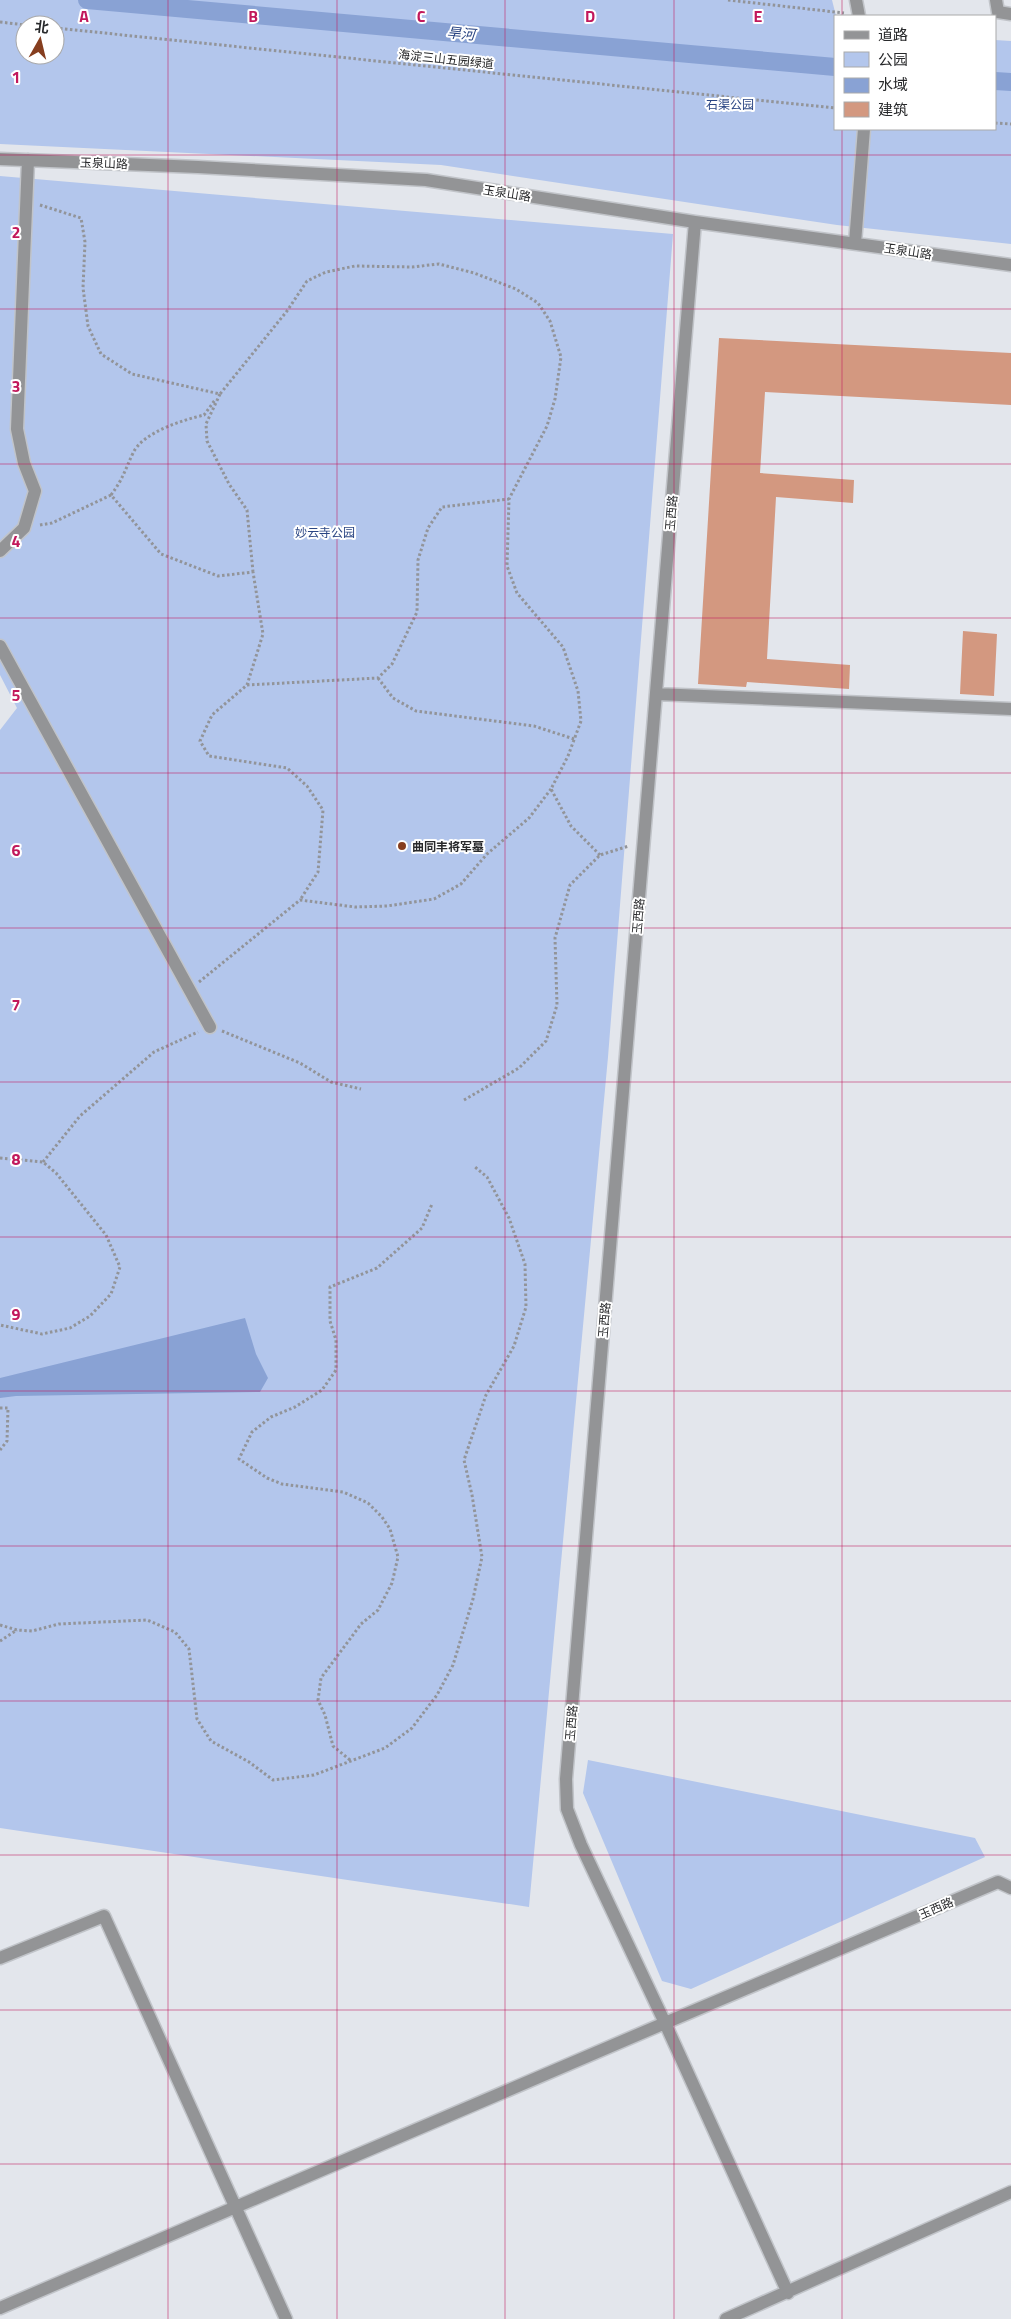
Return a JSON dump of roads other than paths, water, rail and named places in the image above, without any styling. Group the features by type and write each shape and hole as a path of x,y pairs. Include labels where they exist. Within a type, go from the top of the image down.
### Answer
{"street":[{"path":"856,0 859,15"},
{"path":"996,0 998,12 1011,14"},
{"path":"855,243 864,130"},
{"name":"玉泉山路","path":"0,159 198,167 426,180 695,222 1011,265"},
{"path":"0,551 24,528 35,490 24,463 17,429 28,160"},
{"name":"玉西路","path":"695,222 566,1779 567,1809 581,1845 665,2023 998,1882 1011,1888"},
{"path":"0,646 210,1026"},
{"path":"656,694 1011,709"},
{"path":"0,1958 104,1916 286,2319"},
{"path":"0,2308 665,2023 788,2293"},
{"path":"726,2319 1011,2192"}],"water":[{"path":"245,1318 256,1354 268,1378 260,1392 16,1396 0,1398 0,1378"}],"waterway":[{"name":"旱河","path":"87,0 834,67"},
{"name":"旱河","path":"996,81 1011,82"}],"place":[{"name":"曲同丰将军墓","path":"402,846"}],"park label":[{"name":"石渠公园","path":"730,104"},
{"name":"妙云寺公园","path":"325,532"}]}
